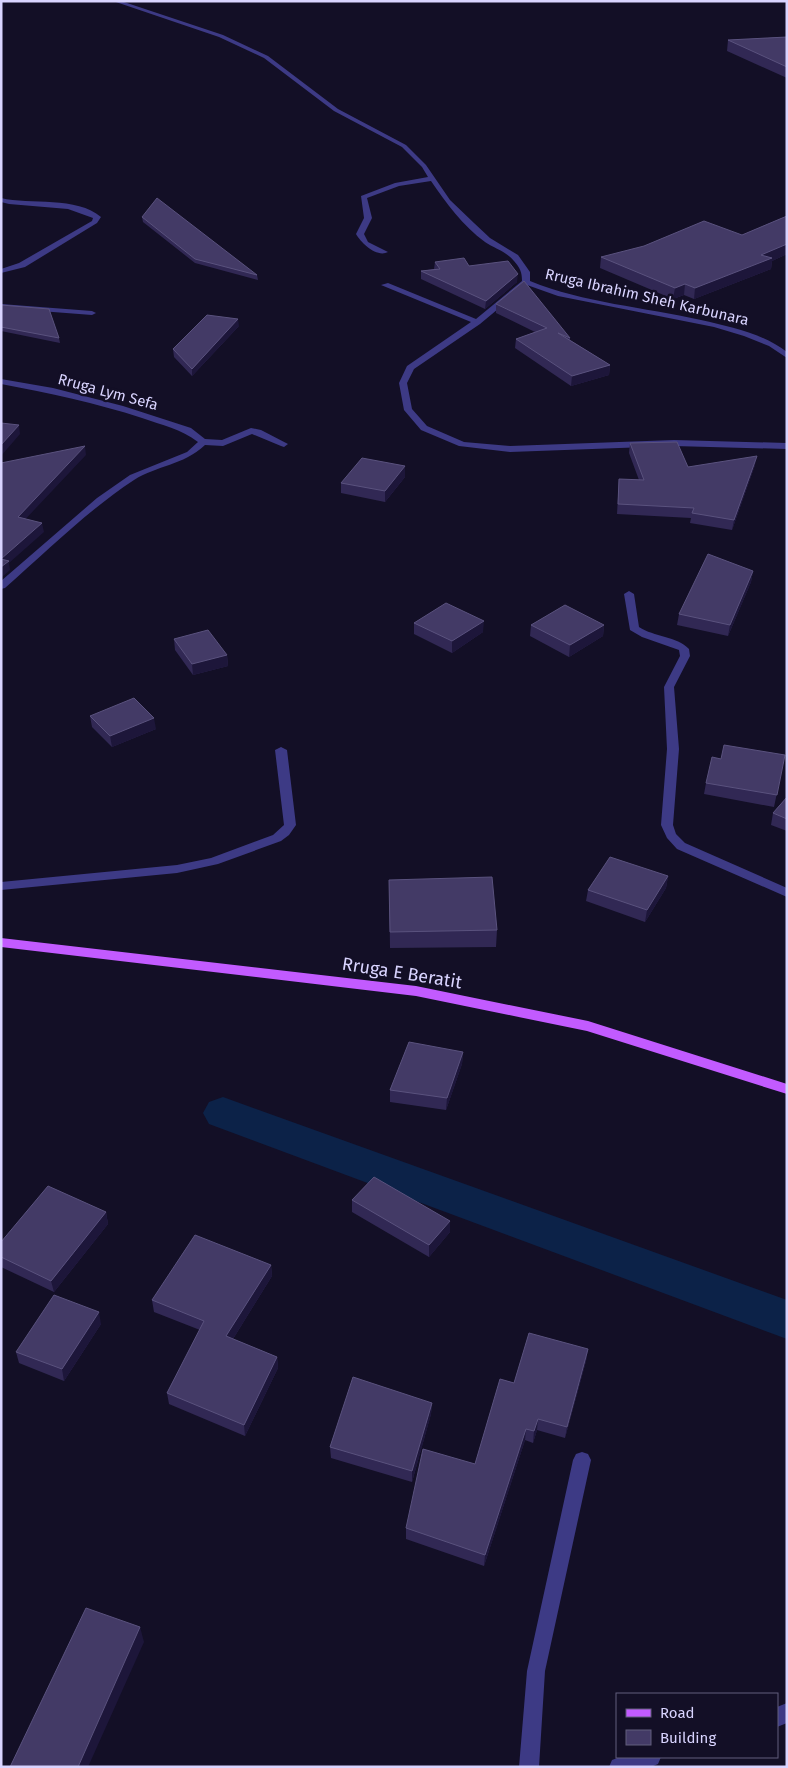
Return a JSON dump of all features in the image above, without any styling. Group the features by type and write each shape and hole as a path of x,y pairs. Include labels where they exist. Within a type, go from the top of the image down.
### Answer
{"main road":[{"name":"Rruga E Beratit","path":"1,942 416,991 588,1026 787,1089"}],"street":[{"path":"115,1 221,36 266,57 336,110 404,146 434,178 448,200 471,225 487,240 515,257 526,272 526,282 476,322 410,368 403,383 408,410 424,428 462,444 510,448 674,443 787,446"},
{"path":"384,252 365,243 360,234 368,218 363,197 379,190 420,179 434,178"},
{"path":"1,200 77,209 90,212 97,217 95,222 22,265 1,271"},
{"name":"Rruga Ibrahim Sheh Karbunara","path":"526,282 556,294 683,317 730,330 757,338 783,351 787,356"},
{"path":"386,285 476,322"},
{"path":"1,306 92,313"},
{"name":"Rruga Lym Sefa","path":"1,381 53,391 120,408 188,430 203,442"},
{"path":"1,586 100,500 133,477 190,454 203,442 223,443 251,431 258,432 284,444"},
{"path":"629,594 634,628 641,634 676,643 684,649 684,656 669,687 673,749 667,825 671,835 681,846 787,894"},
{"path":"1,886 177,869 214,861 277,838 290,826 281,750"},
{"path":"529,1767 536,1671 582,1460"},
{"path":"618,1767 648,1758"}],"building":[{"path":"787,37 787,67 728,40"},
{"path":"157,198 257,275 195,259 142,217"},
{"path":"787,216 787,244 761,255 772,258 695,288 685,284 675,288 601,257 644,246 704,221 742,235"},
{"path":"464,258 469,266 508,261 518,274 486,301 421,271 440,269 435,262"},
{"path":"524,281 570,338 558,333 610,365 572,376 516,339 547,328 496,304"},
{"path":"1,305 49,309 59,338 1,327"},
{"path":"207,315 238,319 192,369 173,349"},
{"path":"1,423 19,425 1,445"},
{"path":"677,442 688,467 757,456 734,520 692,513 694,508 618,504 619,479 644,480 630,443"},
{"path":"85,446 18,517 42,523 1,559 1,463"},
{"path":"362,458 405,466 385,491 341,483"},
{"path":"708,554 753,571 730,625 679,614"},
{"path":"1,559 9,561 1,567"},
{"path":"446,603 484,621 452,641 414,623"},
{"path":"565,605 604,625 570,645 531,625"},
{"path":"208,630 227,655 192,664 174,639"},
{"path":"134,698 154,718 110,736 90,716"},
{"path":"724,745 785,755 777,795 706,783 712,757 721,759"},
{"path":"787,797 787,819 773,813"},
{"path":"610,857 668,876 647,910 588,890"},
{"path":"492,877 497,930 390,932 389,880"},
{"path":"409,1042 463,1052 447,1098 390,1090"},
{"path":"374,1177 450,1221 429,1245 352,1200"},
{"path":"48,1186 106,1212 51,1281 1,1257 1,1242"},
{"path":"195,1235 271,1265 226,1336 277,1357 244,1425 167,1393 204,1321 152,1300"},
{"path":"54,1295 99,1312 62,1369 16,1352"},
{"path":"529,1333 588,1349 567,1427 538,1419 534,1431 526,1429 485,1555 406,1528 423,1449 475,1464 500,1379 514,1383"},
{"path":"353,1377 432,1403 412,1471 330,1447"},
{"path":"86,1608 140,1627 78,1767 10,1767"}],"waterway":[{"path":"223,1113 787,1320"}]}
